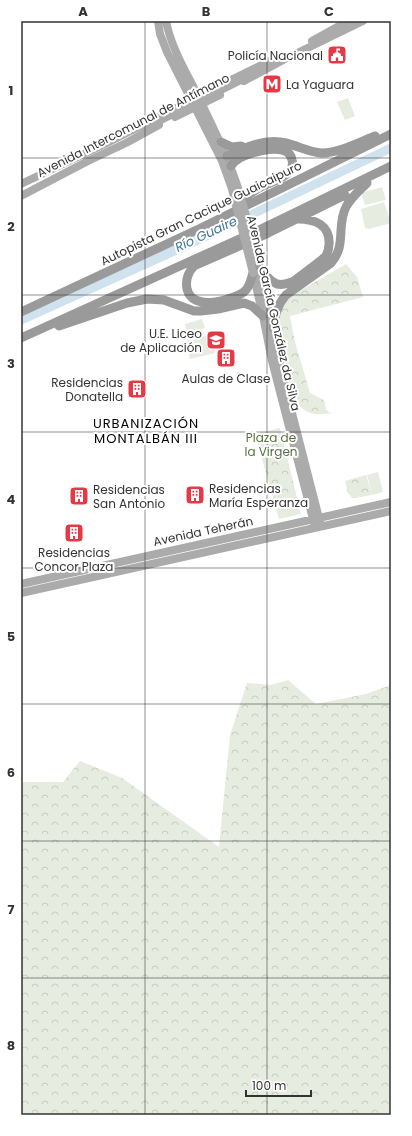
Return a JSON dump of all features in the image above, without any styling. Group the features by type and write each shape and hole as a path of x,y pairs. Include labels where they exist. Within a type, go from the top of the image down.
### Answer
{"highway":[{"path":"225,159 245,147 257,143 287,143 322,153 332,152 354,145 391,129"},
{"name":"Autopista Gran Cacique Guaicaipuro","path":"21,312 201,228 391,134"},
{"path":"220,142 232,147 245,147"},
{"path":"201,228 253,192 287,173 291,168 292,160 290,154 286,151 279,149 266,150 243,156 231,166"},
{"path":"23,337 257,231 391,166"},
{"path":"257,231 296,219 312,220 325,228 328,235 329,248 326,256 294,281 284,284 276,284 256,270 247,289 238,296 208,303 201,302 191,296 186,284 190,271 194,266 262,236 296,219 391,171"},
{"path":"273,328 276,313 281,300 331,263 336,257 341,237 341,224 346,207 350,200 367,183"},
{"path":"23,337 37,334 127,303 147,298 164,300 194,311 218,309 244,303 252,306 263,316"}],"main road":[{"name":"Avenida García González da Silva","path":"158,21 160,34 167,52 194,98 225,159 231,166 235,188 256,270 273,328 283,378 318,527"},
{"name":"Avenida García González da Silva","path":"166,21 171,40 194,98"},
{"name":"Avenida Intercomunal de Antímano","path":"21,184 198,106 348,21"},
{"name":"Avenida Intercomunal de Antímano","path":"21,196 194,98 363,21"},
{"path":"109,146 120,142 147,126 285,57"},
{"name":"Avenida García González da Silva","path":"198,106 220,142 235,188"},
{"name":"Avenida García González da Silva","path":"256,270 272,362 316,518"},
{"name":"Avenida Teherán","path":"21,584 391,502"},
{"name":"Avenida Teherán","path":"21,593 391,511"}],"green space":[{"path":"348,98 355,116 345,120 337,102"},
{"path":"382,187 386,200 365,205 361,193"},
{"path":"384,202 391,223 369,229 365,228 361,209"},
{"path":"346,264 357,277 363,297 290,316 295,342 310,393 324,400 326,410 332,414 312,413 306,411 298,404 291,403 283,378 275,319 284,303 293,295"},
{"path":"202,319 205,328 187,333 185,324"},
{"path":"210,335 215,353 190,359 186,341"},
{"name":"Plaza de la Virgen","path":"280,428 301,514 279,519 255,434"},
{"path":"378,472 383,492 372,495 367,475"},
{"path":"366,475 372,495 352,498 348,493 345,481"},
{"path":"288,680 316,704 366,694 391,685 391,1115 21,1115 21,782 63,782 80,761 122,778 219,847 230,735 247,683 271,685"}],"water":[{"name":"Río Guaire","path":"391,143 391,153 183,252 21,325 21,315 232,219"}],"place":[{"name":"Policía Nacional","path":"337,55"},
{"name":"La Yaguara","path":"272,84"},
{"name":"U.E. Liceo de Aplicación","path":"216,340"},
{"name":"Aulas de Clase","path":"226,358"},
{"name":"Residencias Donatella","path":"137,389"},
{"name":"Residencias María Esperanza","path":"195,495"},
{"name":"Residencias San Antonio","path":"79,496"},
{"name":"Residencias Concor Plaza","path":"74,533"}],"district":[{"name":"URBANIZACIÓN MONTALBÁN III","path":"146,430"}]}
